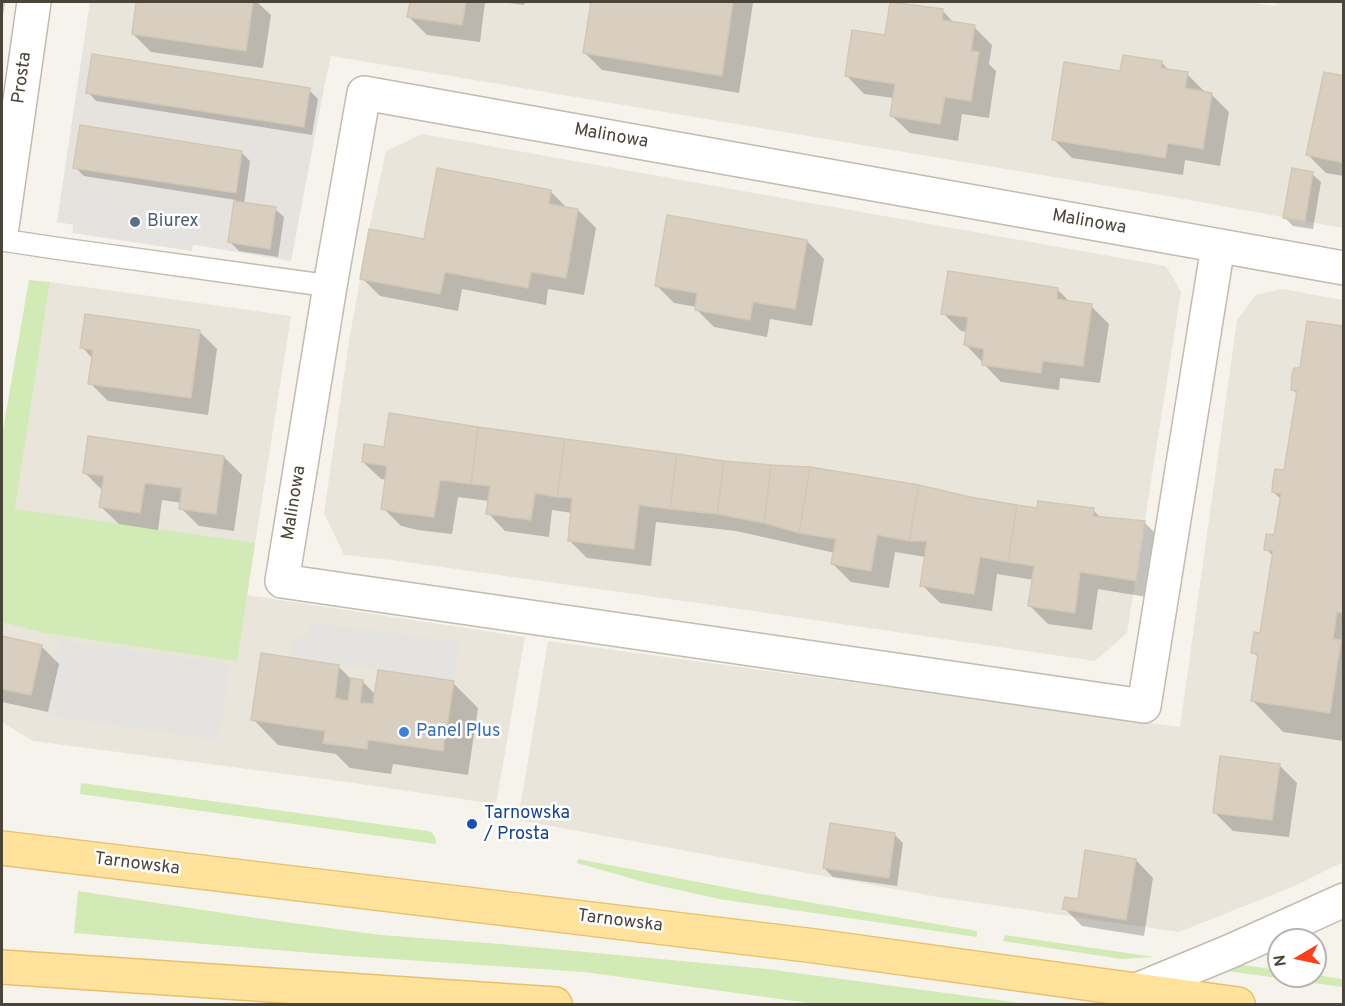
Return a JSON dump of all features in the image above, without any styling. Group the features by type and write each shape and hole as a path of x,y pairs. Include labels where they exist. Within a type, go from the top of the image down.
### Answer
{"main road":[{"name":"Tarnowska","path":"2,848 804,945 1238,1005"},
{"path":"2,966 555,1005"}],"street":[{"name":"Prosta","path":"2,227 34,2"},
{"name":"Malinowa","path":"1218,246 1143,706 282,581 364,93 1344,268"},
{"path":"1137,990 1344,900"}],"lane":[{"path":"2,240 330,286"}],"shaded area":[{"path":"90,2 1247,2 1275,6 1276,2 1343,2 1343,228 1173,197 331,56 324,88 310,88 92,54 82,55"},
{"path":"92,54 310,88 324,88 291,261 57,222 82,55"},
{"path":"422,134 1166,266 1181,292 1127,633 1095,661 705,604 344,555 324,513 349,341 369,229 386,151"},
{"name":"Biurex","path":"77,194 198,212 192,251 72,233"},
{"path":"50,282 291,316 247,595 525,637 496,804 33,741 2,722 2,507 15,508"},
{"path":"1282,289 1343,300 1343,862 1297,885 1179,932 938,897 518,820 548,641 1180,727 1237,320 1256,295"},
{"path":"311,622 459,642 454,681 289,658 291,639 296,640 306,635"},
{"path":"59,640 230,664 219,740 48,716"}],"green space":[{"path":"29,280 50,282 15,509 255,543 237,661 45,633 2,622 2,435"},
{"path":"81,783 428,831 435,837 436,844 80,794"},
{"path":"578,859 755,893 977,931 977,937 719,899 647,883 577,863"},
{"path":"78,891 381,935 767,969 1027,1004 816,1004 584,972 348,956 74,933"},
{"path":"1005,935 1154,957 1122,959 1003,941"},
{"path":"1235,964 1267,968 1267,977 1227,971"},
{"path":"1327,977 1343,979 1343,987 1327,985"}],"building":[{"path":"136,2 253,2 246,51 132,34"},
{"path":"410,2 466,2 462,25 407,17"},
{"path":"591,2 733,2 722,76 583,53"},
{"path":"890,2 943,9 942,20 975,25 971,51 979,52 971,101 945,97 940,124 890,116 895,84 845,76 852,30 885,35"},
{"path":"92,54 310,88 304,127 86,93"},
{"path":"1123,55 1162,61 1161,68 1188,72 1185,88 1212,93 1203,149 1168,143 1165,158 1052,140 1064,62 1120,71"},
{"path":"1324,72 1344,76 1344,163 1306,155"},
{"path":"80,125 242,151 236,193 73,168"},
{"path":"437,168 551,190 549,204 578,209 566,278 531,272 528,288 445,272 440,294 360,279 369,229 424,239"},
{"path":"1292,168 1313,172 1305,221 1283,218"},
{"path":"234,201 276,207 270,249 228,242"},
{"path":"667,215 807,240 795,309 753,302 750,320 695,310 697,293 655,286"},
{"path":"948,271 1058,288 1057,299 1092,304 1083,366 1043,361 1041,373 982,365 984,349 964,345 968,317 941,314"},
{"path":"85,314 200,330 191,398 88,384 93,350 80,348"},
{"path":"1307,321 1344,326 1344,613 1337,612 1333,639 1341,640 1330,713 1251,701 1258,654 1251,653 1254,632 1260,633 1273,551 1264,550 1266,534 1274,535 1281,494 1272,492 1273,480 1275,469 1284,470 1297,391 1291,390 1292,375 1294,368 1300,368"},
{"path":"389,413 478,427 471,484 440,480 434,517 381,509 387,466 362,462 364,444 384,447"},
{"path":"478,427 565,439 557,497 535,493 531,520 486,514 490,486 471,484"},
{"path":"88,436 224,456 216,514 179,509 182,488 145,483 140,513 99,507 104,476 83,473"},
{"path":"565,439 677,454 670,509 639,505 634,549 568,541 572,498 557,497"},
{"path":"677,454 724,461 717,514 670,509"},
{"path":"724,461 771,465 764,523 717,514"},
{"path":"771,465 810,467 799,533 764,523"},
{"path":"810,467 919,485 909,541 877,535 871,571 831,564 836,539 799,533"},
{"path":"919,485 1017,505 1008,562 980,557 974,594 920,586 927,541 909,541"},
{"path":"1038,501 1094,508 1093,516 1145,521 1136,581 1080,572 1075,613 1028,606 1034,566 1008,562 1017,505 1037,508"},
{"path":"2,636 42,645 31,695 2,689"},
{"path":"261,653 339,665 335,698 348,701 351,678 363,680 360,703 373,704 378,670 454,681 443,751 368,740 367,749 323,743 325,731 251,720"},
{"path":"1220,756 1280,764 1272,820 1213,813"},
{"path":"830,823 895,833 889,878 823,868"},
{"path":"1085,850 1136,859 1126,920 1062,909 1065,897 1078,899"}],"place":[{"name":"Biurex","path":"135,222"},
{"name":"Panel Plus","path":"404,732"},
{"name":"Tarnowska / Prosta","path":"472,824"}]}
